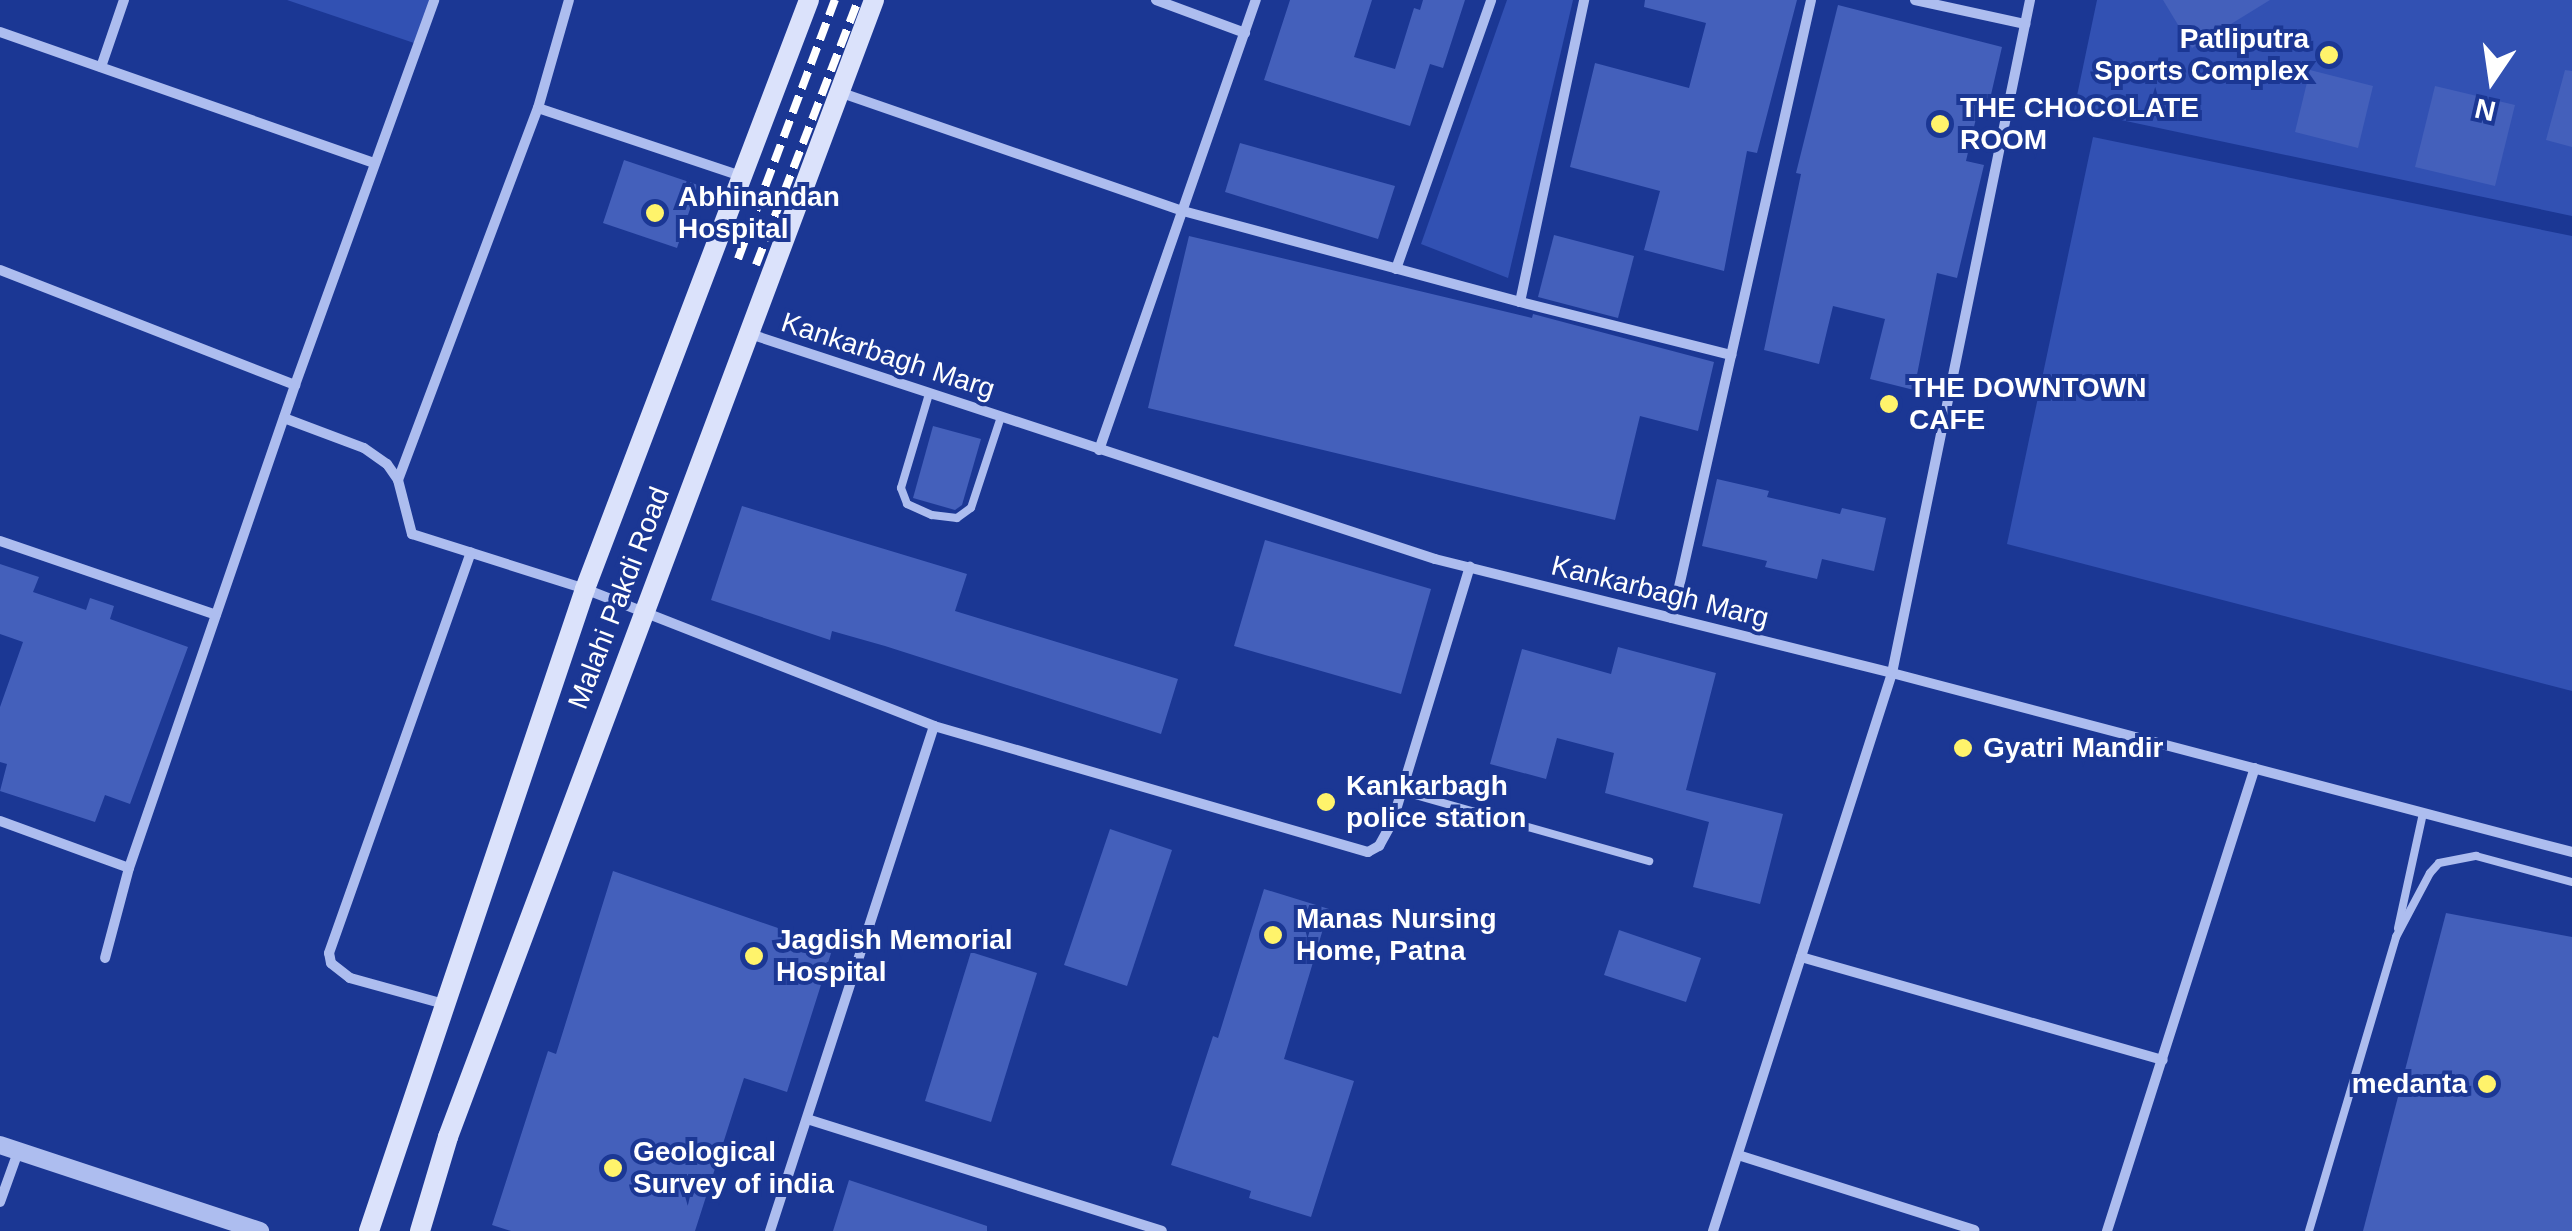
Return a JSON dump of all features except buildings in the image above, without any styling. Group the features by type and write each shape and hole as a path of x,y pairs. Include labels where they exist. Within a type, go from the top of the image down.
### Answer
{"main road":[{"path":"369,1231 586,589 809,0"},
{"name":"Malahi Pakdi Road","path":"422,1225 448,1136 874,0"}],"street":[{"path":"101,68 124,0"},
{"path":"105,958 129,868 295,385 434,0"},
{"path":"398,480 538,108 569,0"},
{"path":"1156,0 1245,33"},
{"path":"1099,450 1256,0"},
{"path":"1396,268 1491,0"},
{"path":"1520,302 1584,0"},
{"path":"1672,618 1811,0"},
{"path":"1915,0 2025,24"},
{"path":"1714,1231 1892,673 2030,0"},
{"path":"0,32 375,163"},
{"path":"838,92 1183,211 1732,355"},
{"path":"538,108 744,177"},
{"path":"0,270 295,385"},
{"name":"Kankarbagh Marg","path":"750,334 1470,567 1892,673 2572,852"},
{"path":"284,418 364,448 387,464 398,480 410,533 586,589 934,726 1368,852 1386,838 1470,567"},
{"path":"0,541 216,615"},
{"path":"444,1004 350,978 332,963 329,953 471,552"},
{"path":"770,1231 934,726"},
{"path":"2106,1231 2255,768"},
{"path":"0,821 129,868"},
{"path":"1801,957 2163,1060"},
{"path":"806,1119 1162,1231"},
{"path":"0,1202 9,1148 260,1231"},
{"path":"1738,1155 1974,1230"}],"lane":[{"path":"928,394 900,488 907,504 932,515 956,518 971,508 1001,418"},
{"path":"1401,792 1649,861"},
{"path":"2309,1231 2396,937 2423,813"},
{"path":"2396,937 2430,872 2454,858 2476,856 2572,882"}],"shaded area":[{"path":"287,0 434,0 417,44"},
{"path":"1507,0 1573,0 1508,278 1421,244"},
{"name":"Patliputra Sports Complex","path":"2097,0 2572,0 2572,216 2074,110"},
{"path":"2093,137 2572,236 2572,691 2007,544"}],"railway":[{"path":"738,259 835,0"},
{"path":"756,265 858,0"}],"place":[{"name":"Patliputra Sports Complex","path":"2329,55"},
{"name":"THE CHOCOLATE ROOM","path":"1940,124"},
{"name":"Abhinandan Hospital","path":"655,213"},
{"name":"THE DOWNTOWN CAFE","path":"1889,404"},
{"name":"Gyatri Mandir","path":"1963,748"},
{"name":"Kankarbagh police station","path":"1326,802"},
{"name":"Manas Nursing Home, Patna","path":"1273,935"},
{"name":"Jagdish Memorial Hospital","path":"754,956"},
{"name":"medanta","path":"2487,1084"},
{"name":"Geological Survey of india","path":"613,1168"}]}
